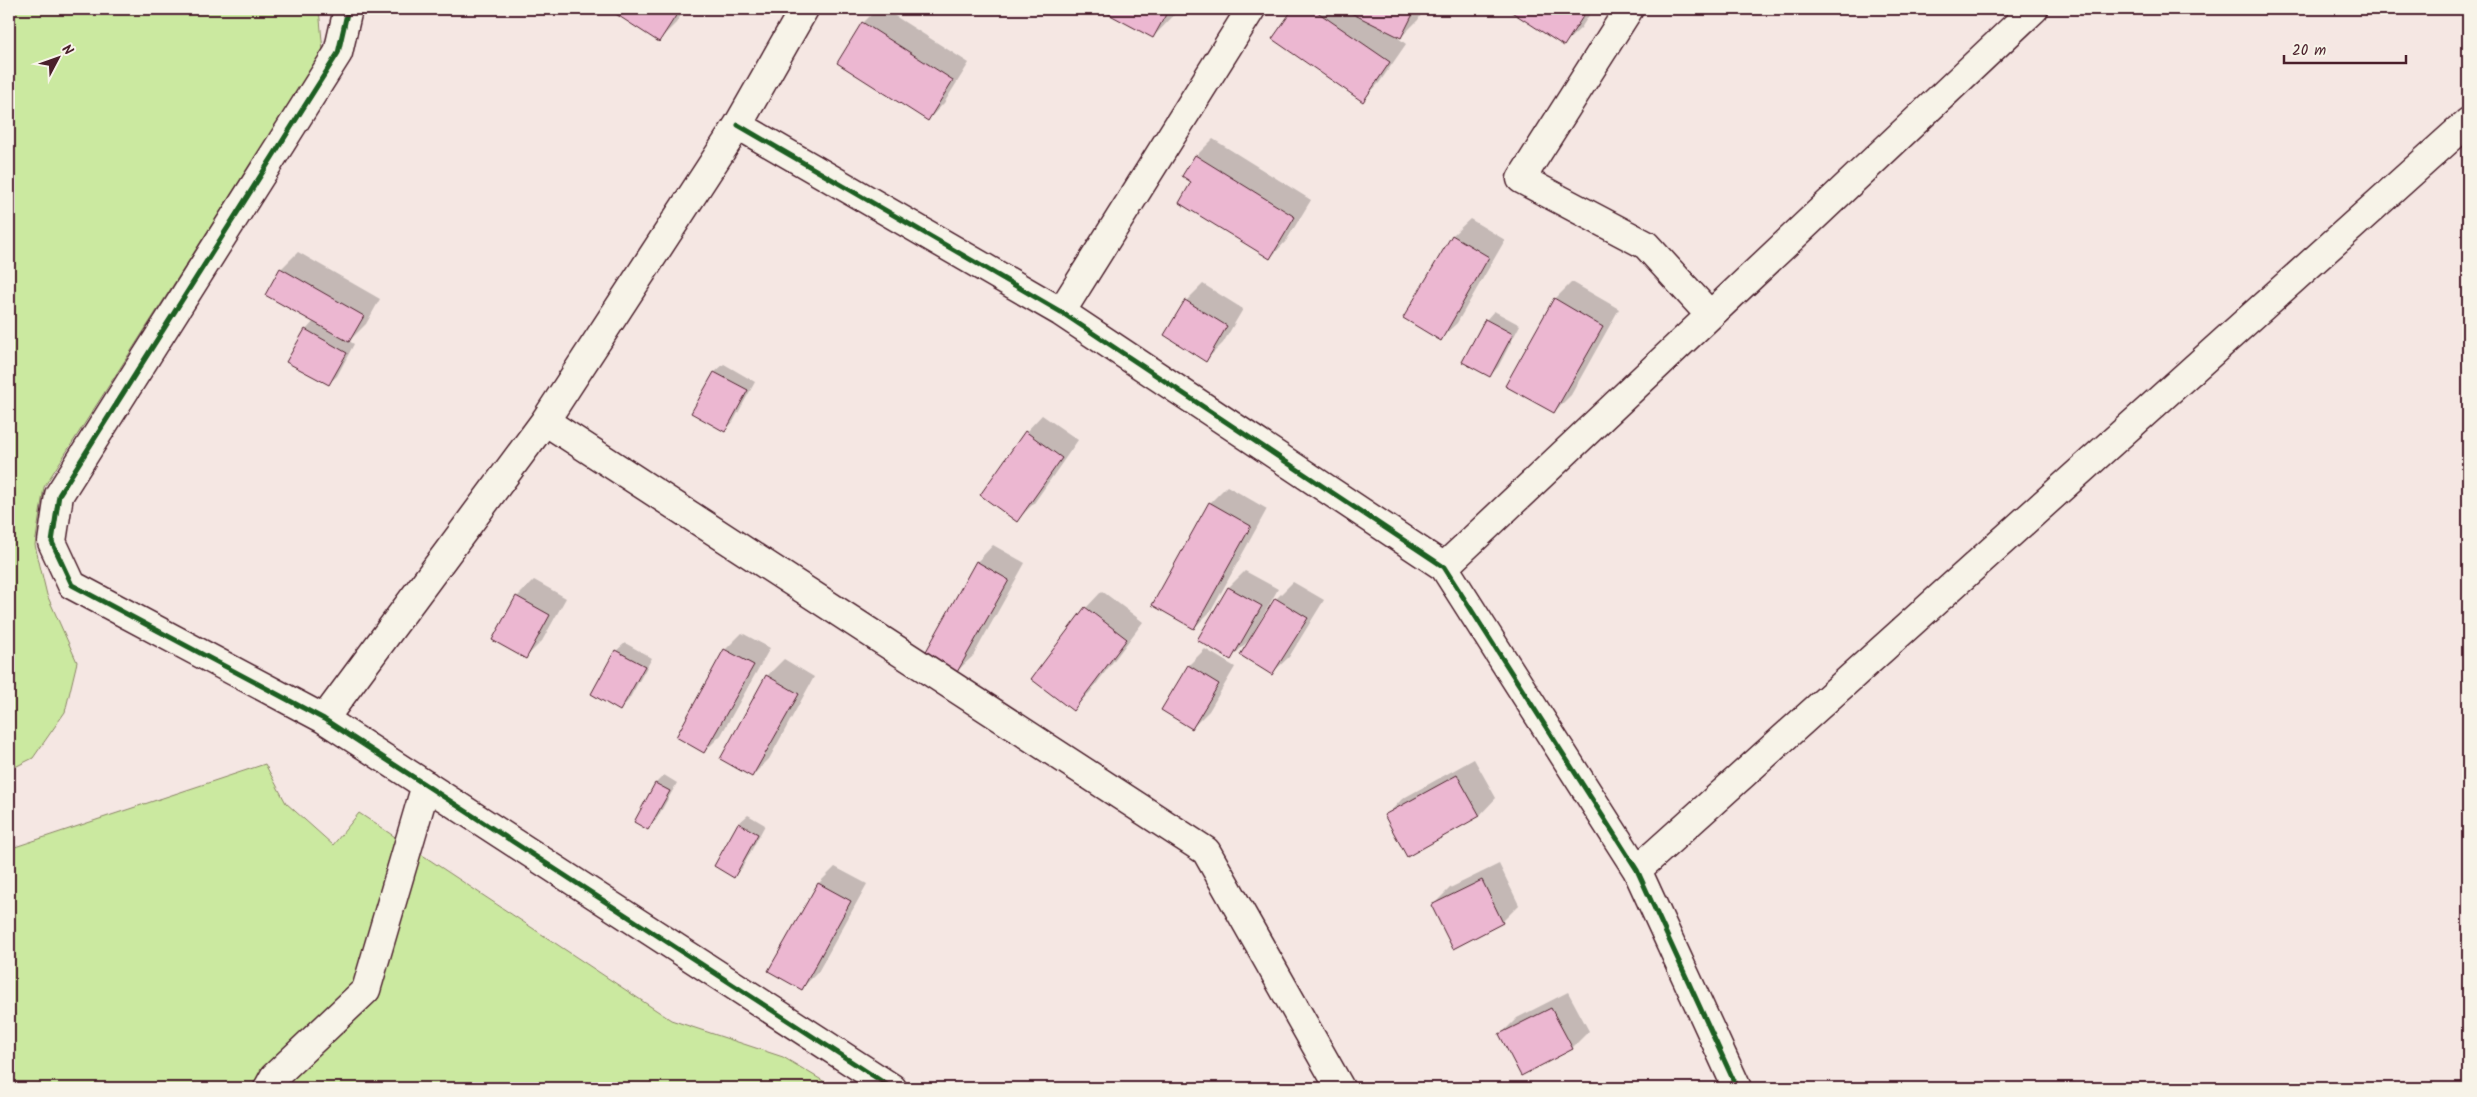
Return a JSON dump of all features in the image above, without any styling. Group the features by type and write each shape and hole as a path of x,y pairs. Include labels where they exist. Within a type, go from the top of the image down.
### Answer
{"street":[{"path":"348,9 338,53 59,494 52,542 72,585 324,719 892,1088"},
{"path":"324,719 545,421 738,124 804,9"},
{"path":"1061,312 1251,9"},
{"path":"1629,9 1521,179 1646,245 1710,315"},
{"path":"1444,566 2034,9"},
{"path":"1637,870 2468,122"},
{"path":"738,124 1061,312 1444,566 1637,870 1737,1088"},
{"path":"545,421 1206,850 1340,1088"},
{"path":"268,1088 274,1077 366,990 426,785"}],"green space":[{"path":"9,9 319,9 323,51 44,487 35,545 47,595 77,662 65,712 33,758 9,770"},
{"path":"265,764 286,803 333,845 359,813 671,1020 783,1057 835,1088 9,1088 9,849"}],"building":[{"path":"608,9 676,9 679,11 659,42"},
{"path":"1099,9 1169,9 1153,38"},
{"path":"1293,9 1313,9 1390,62 1363,102 1272,39"},
{"path":"1343,9 1413,9 1415,10 1401,38"},
{"path":"1507,9 1574,9 1584,15 1564,46"},
{"path":"862,22 953,80 928,121 837,63"},
{"path":"1195,155 1295,217 1270,259 1179,203 1191,182 1182,176"},
{"path":"1452,235 1489,257 1441,341 1403,318"},
{"path":"280,268 364,316 349,342 265,295"},
{"path":"1554,298 1603,327 1554,413 1505,386"},
{"path":"1185,300 1227,326 1206,362 1164,335"},
{"path":"1485,319 1513,334 1490,377 1462,362"},
{"path":"305,329 347,353 329,385 286,362"},
{"path":"714,372 748,390 725,432 691,413"},
{"path":"1025,431 1062,458 1017,522 980,495"},
{"path":"1209,502 1251,526 1194,629 1152,605"},
{"path":"976,561 1009,580 956,674 924,655"},
{"path":"1228,587 1262,606 1231,660 1197,640"},
{"path":"516,596 550,615 526,659 492,640"},
{"path":"1275,598 1308,618 1272,675 1240,655"},
{"path":"1085,607 1127,639 1073,711 1031,679"},
{"path":"724,649 754,665 704,753 676,737"},
{"path":"615,650 645,666 620,711 591,694"},
{"path":"1188,665 1219,684 1192,729 1161,710"},
{"path":"766,675 799,694 752,777 720,759"},
{"path":"1457,775 1480,816 1407,857 1384,815"},
{"path":"655,783 670,791 648,830 634,822"},
{"path":"738,823 758,834 734,878 714,866"},
{"path":"1482,880 1503,923 1453,949 1431,905"},
{"path":"818,883 851,901 802,990 768,971"},
{"path":"1551,1008 1573,1049 1521,1076 1499,1034"}],"cycle path":[{"path":"348,9 338,53 59,495 52,542 72,585 324,719 892,1088"},
{"path":"738,125 1061,312 1444,567 1637,870 1737,1088"}]}
